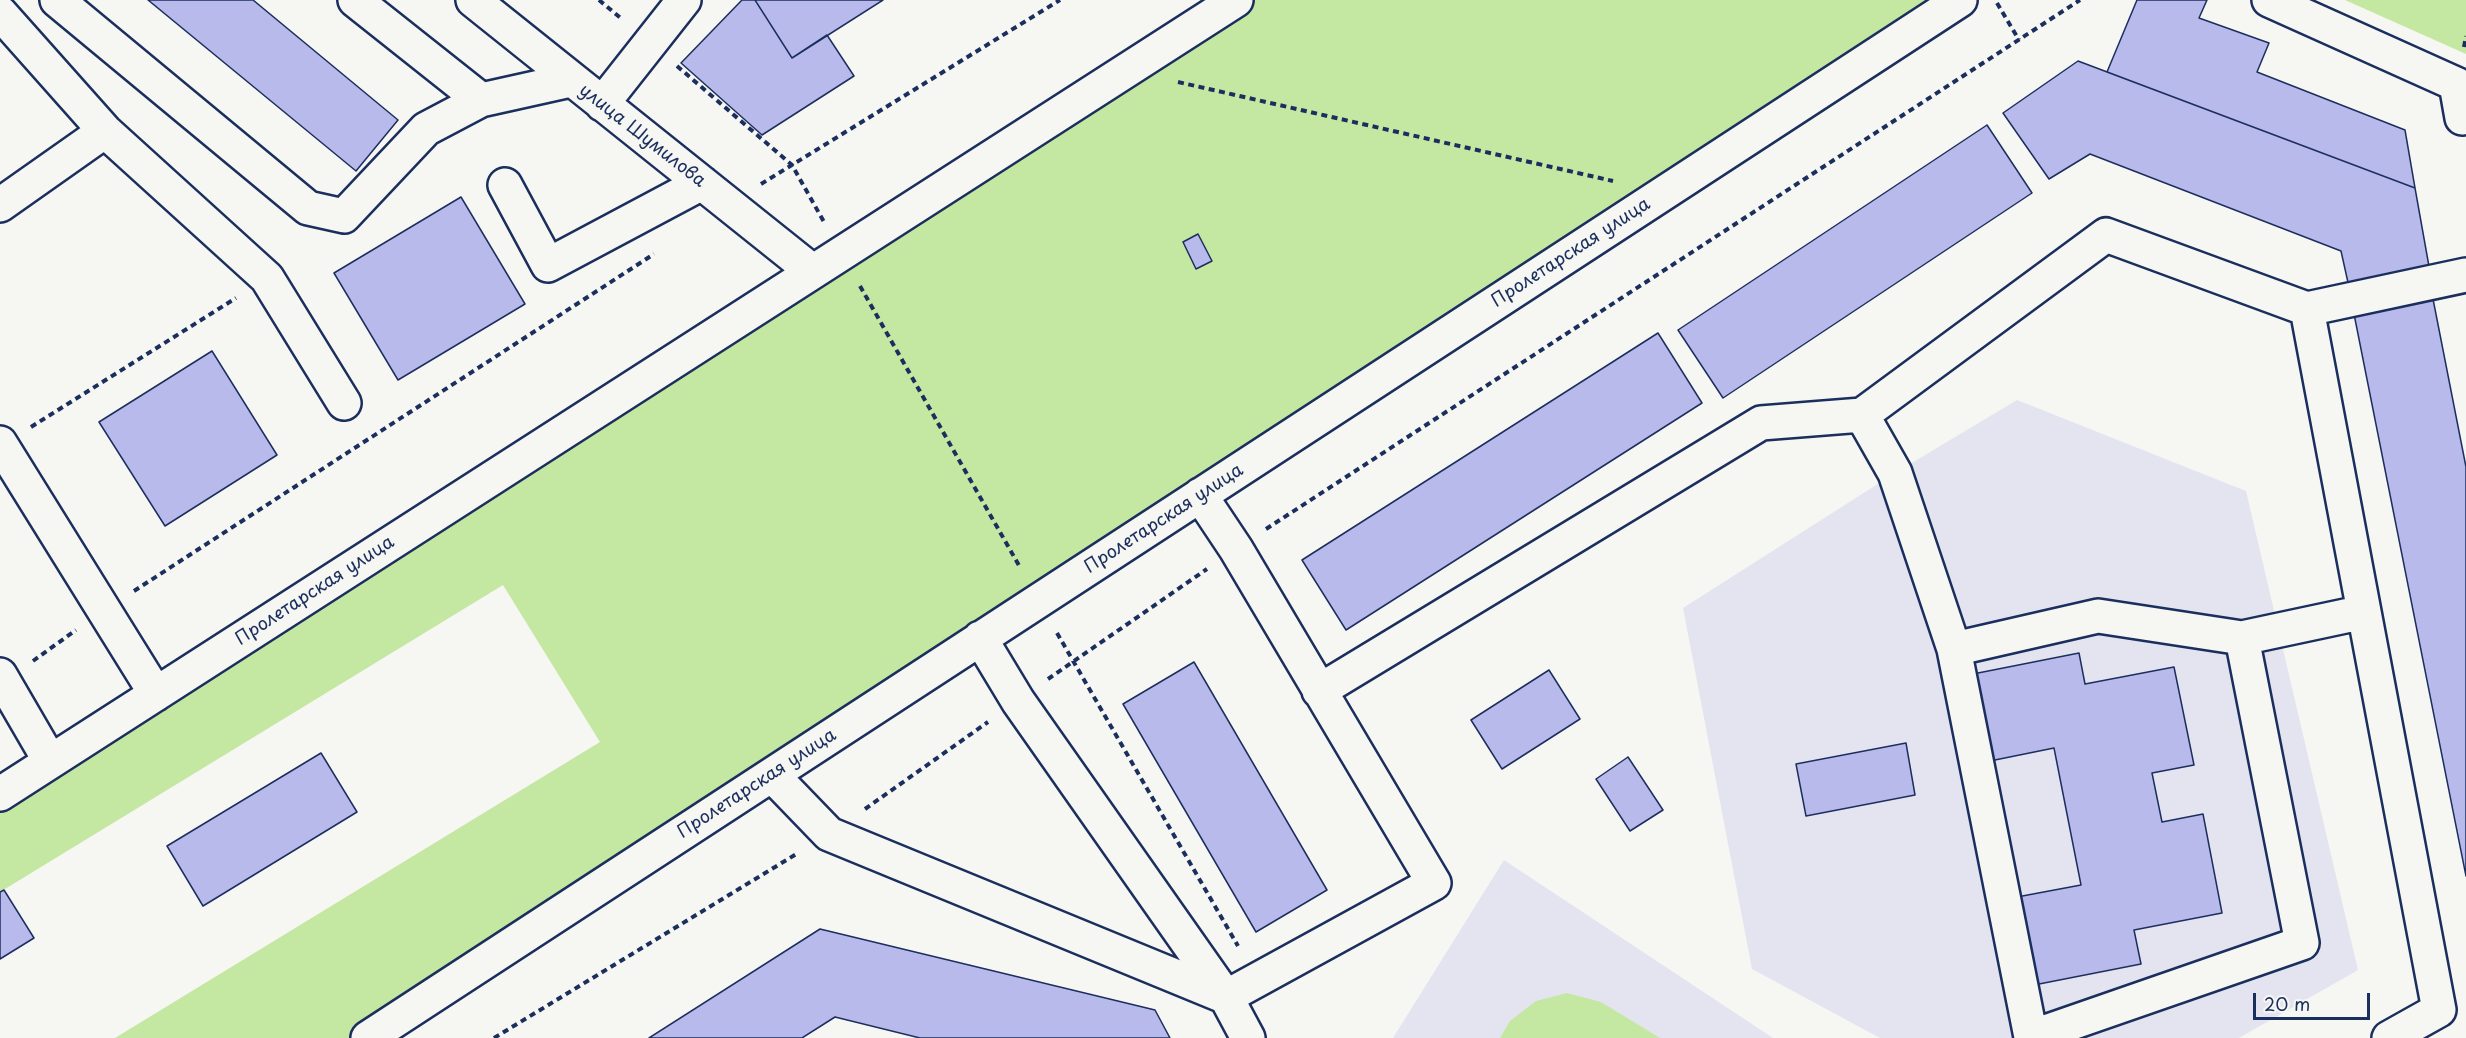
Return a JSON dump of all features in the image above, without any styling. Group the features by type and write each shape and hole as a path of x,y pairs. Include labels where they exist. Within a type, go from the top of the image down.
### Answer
{"street":[{"path":"57,0 308,208 344,216 426,129 481,100 571,80"},
{"path":"355,0 481,100"},
{"name":"улица Шумилова","path":"473,0 812,272"},
{"path":"602,104 684,0"},
{"name":"Пролетарская улица","path":"0,794 1236,0"},
{"name":"Пролетарская улица","path":"368,1038 1960,0"},
{"path":"2269,0 2456,84 2465,124"},
{"path":"0,13 105,131 267,279 344,403"},
{"path":"0,205 105,131"},
{"path":"505,185 548,265 702,183"},
{"path":"1319,691 1761,423 1862,415 2106,235 2307,309 2466,275"},
{"path":"2307,309 2439,1010 2389,1038"},
{"path":"1862,415 1895,473 1954,649 2031,1037 2302,943 2242,638"},
{"path":"1,444 156,694"},
{"path":"1200,495 1236,549 1434,883 1226,998"},
{"path":"1954,649 2098,616 2242,638 2364,612"},
{"path":"980,638 1018,701 1226,998 1248,1038"},
{"path":"2,678 50,761"},
{"path":"772,775 829,834 1226,998"}],"path":[{"path":"599,0 792,165 1072,662 1258,980"},
{"path":"729,204 1060,0"},
{"path":"1995,0 2019,40"},
{"path":"494,1038 829,834 1236,549 2080,0"},
{"path":"1125,70 1664,193"},
{"path":"2,678 660,249"},
{"path":"1,444 267,279"}],"shaded area":[{"path":"2017,400 2246,491 2358,970 2239,1038 1880,1038 1752,969 1683,608 1895,473"},
{"path":"1504,860 1773,1038 1393,1038"}],"green space":[{"path":"1241,0 1943,0 368,1038 115,1038 600,742 503,585 0,892 0,805"},
{"path":"2345,0 2466,0 2466,54"},
{"path":"1567,993 1601,1002 1660,1038 1500,1038 1510,1021 1536,1001"}],"building":[{"path":"148,0 253,0 398,120 356,171"},
{"path":"742,0 755,0 792,58 827,35 854,76 762,135 681,63"},
{"path":"755,0 883,0 792,58"},
{"path":"2137,0 2207,0 2199,18 2269,43 2257,72 2405,130 2415,188 2107,72"},
{"path":"2078,61 2415,188 2430,272 2349,287 2341,251 2090,154 2049,179 2003,113"},
{"path":"1987,125 2032,193 1723,398 1678,330"},
{"path":"461,197 525,304 398,380 334,273"},
{"path":"1198,234 1212,261 1196,269 1183,242"},
{"path":"2433,299 2466,467 2466,876 2354,314"},
{"path":"1658,333 1702,403 1346,630 1302,560"},
{"path":"212,351 277,455 165,526 99,422"},
{"path":"2079,653 2085,684 2174,667 2194,765 2152,773 2162,822 2203,814 2222,913 2134,930 2141,964 2034,985 2017,897 2081,885 2054,748 1990,761 1973,674"},
{"path":"1194,662 1327,890 1256,932 1123,704"},
{"path":"1549,670 1580,719 1502,769 1471,720"},
{"path":"1906,743 1915,795 1806,816 1796,764"},
{"path":"321,753 357,812 203,906 167,846"},
{"path":"1628,757 1663,810 1630,831 1596,779"},
{"path":"4,890 34,938 0,959 0,892"},
{"path":"820,929 1155,1010 1170,1038 920,1038 835,1017 802,1038 649,1038"}]}
